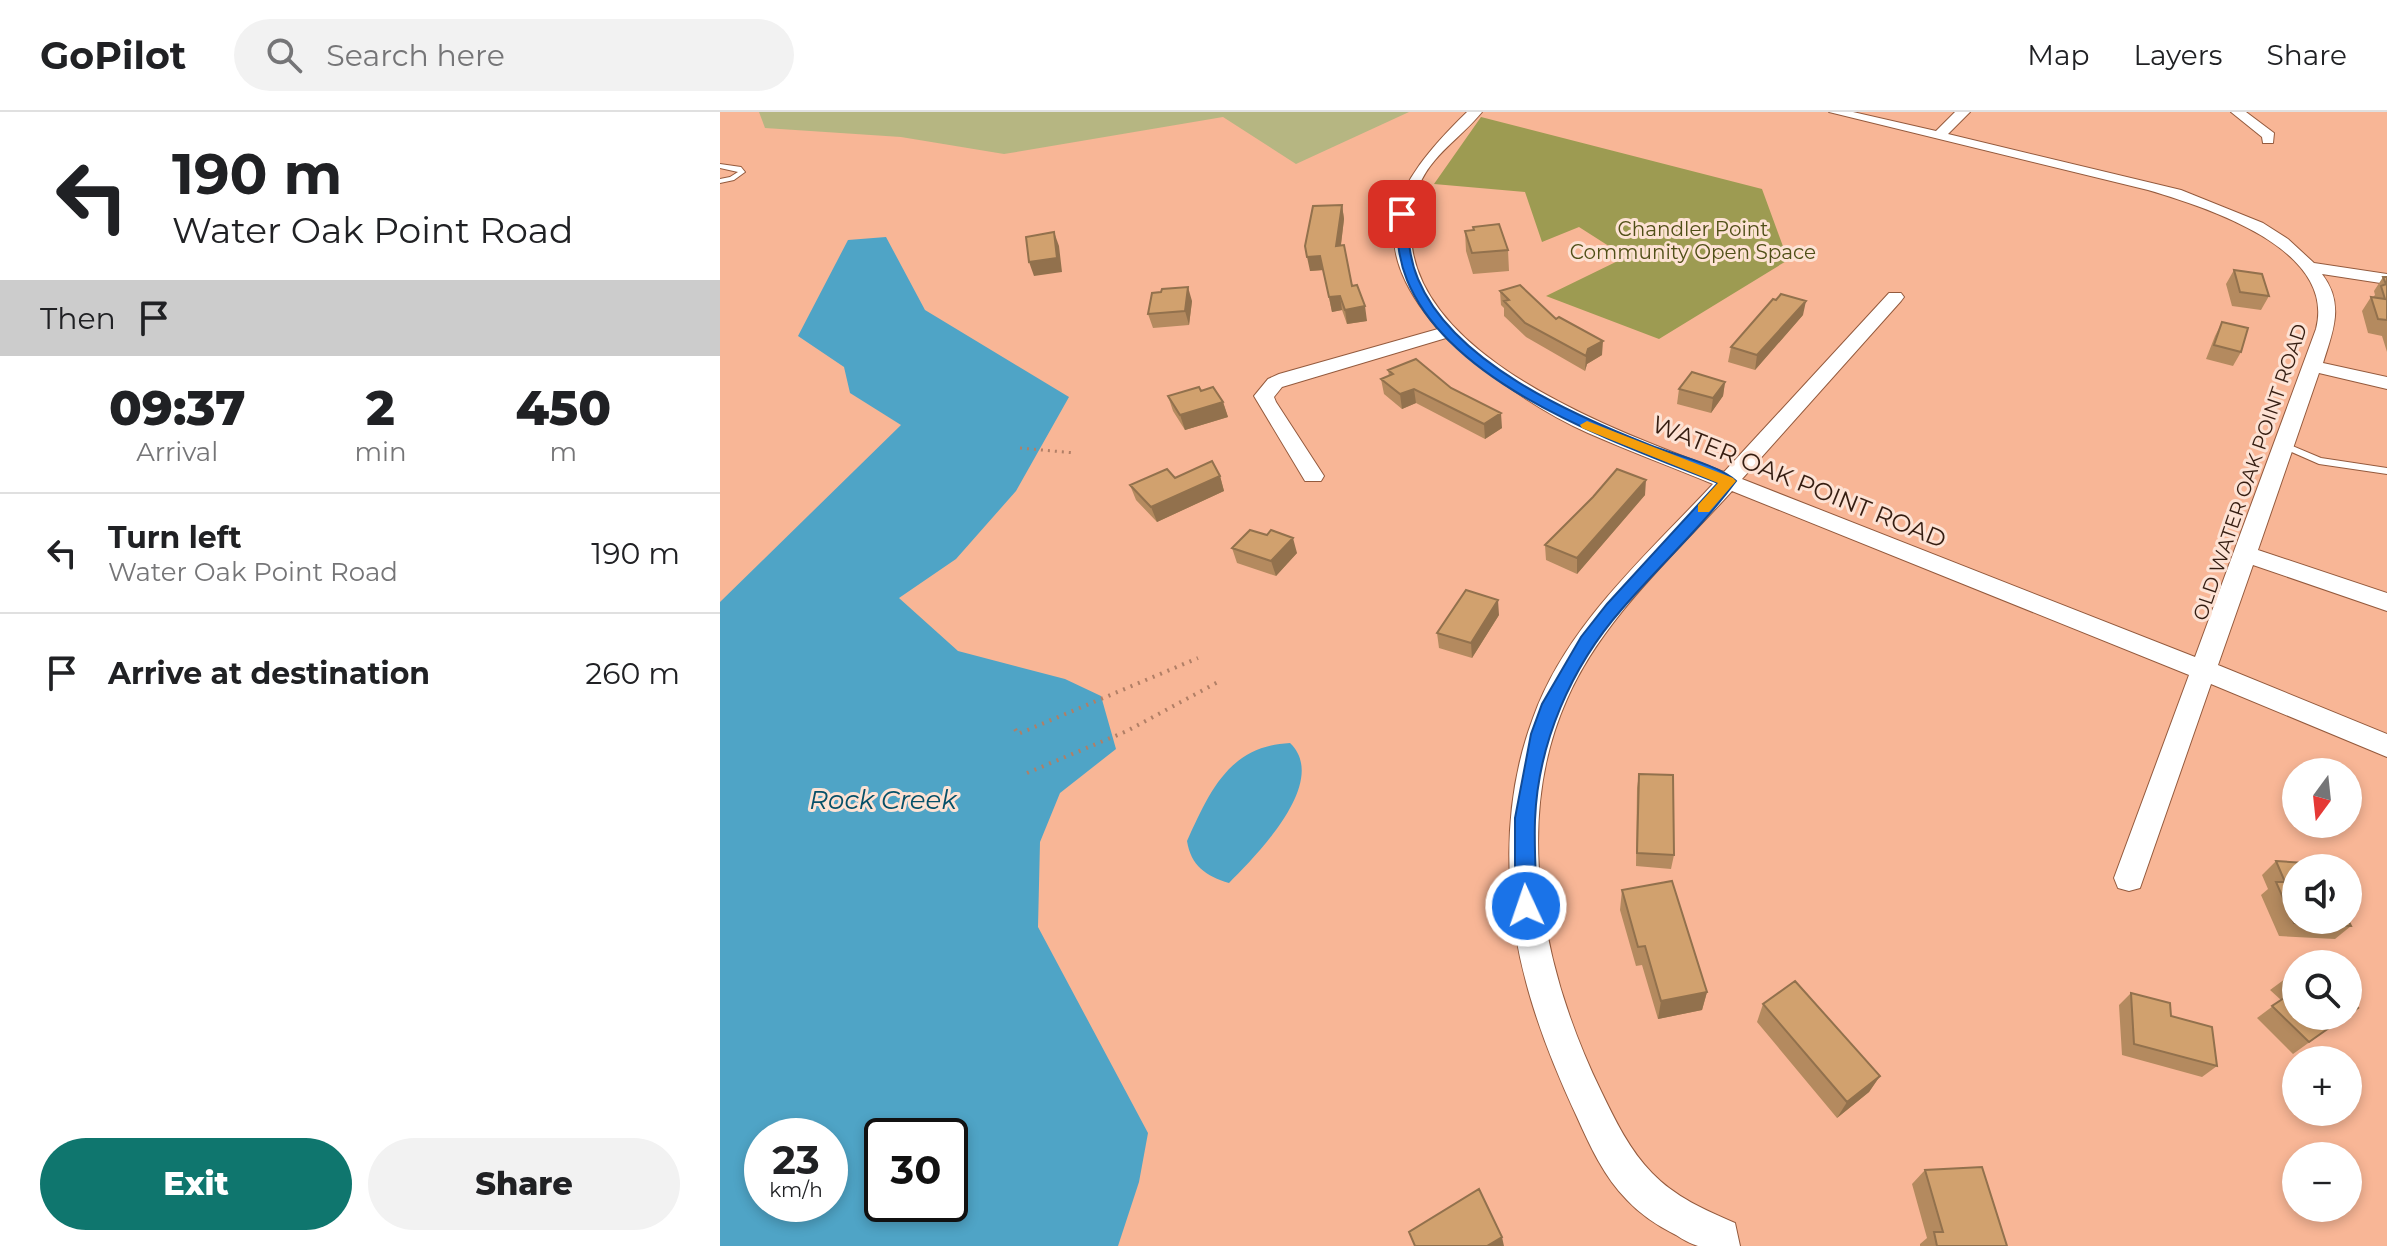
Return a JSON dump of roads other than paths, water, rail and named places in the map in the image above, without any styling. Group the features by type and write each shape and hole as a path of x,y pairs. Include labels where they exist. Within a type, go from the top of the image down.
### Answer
{"street":[{"name":"WATER OAK POINT ROAD","path":"1475,112 1424,164 1412,185 1402,214 1403,249 1412,279 1423,299 1448,332 1483,363 1529,394 1593,428 2387,746"},
{"name":"OLD WATER OAK POINT ROAD","path":"1836,112 2152,187 2201,202 2267,232 2308,267 2325,295 2328,316 2312,366 2129,878"},
{"path":"1938,137 1963,112"},
{"path":"2238,112 2262,128 2269,136 2268,140"},
{"path":"2308,267 2387,279"},
{"path":"1721,1246 1721,1237 1677,1217 1646,1194 1616,1157 1559,1037 1533,952 1524,863 1525,818 1541,734 1566,675 1613,608 1895,297"},
{"path":"1313,476 1266,402 1264,396 1269,388 1286,378 1448,332"},
{"path":"2312,366 2387,383"},
{"path":"2245,554 2387,602"}],"lane":[{"path":"720,166 739,168 742,172 732,179 720,181"},
{"path":"2283,445 2319,461 2387,471"}],"water":[{"name":"Rock Creek","path":"886,237 925,310 1069,397 1016,491 956,559 899,598 958,651 1065,679 1101,696 1116,749 1060,793 1040,842 1038,927 1148,1133 1139,1182 1118,1246 720,1246 720,602 901,425 850,393 844,367 798,336 848,240"},
{"path":"1290,743 1300,759 1301,777 1296,797 1285,817 1256,855 1229,883 1213,877 1196,863 1187,841 1204,805 1224,774 1237,762 1269,746"}],"park label":[{"name":"Chandler Point Community Open Space","path":"1693,240"}]}
